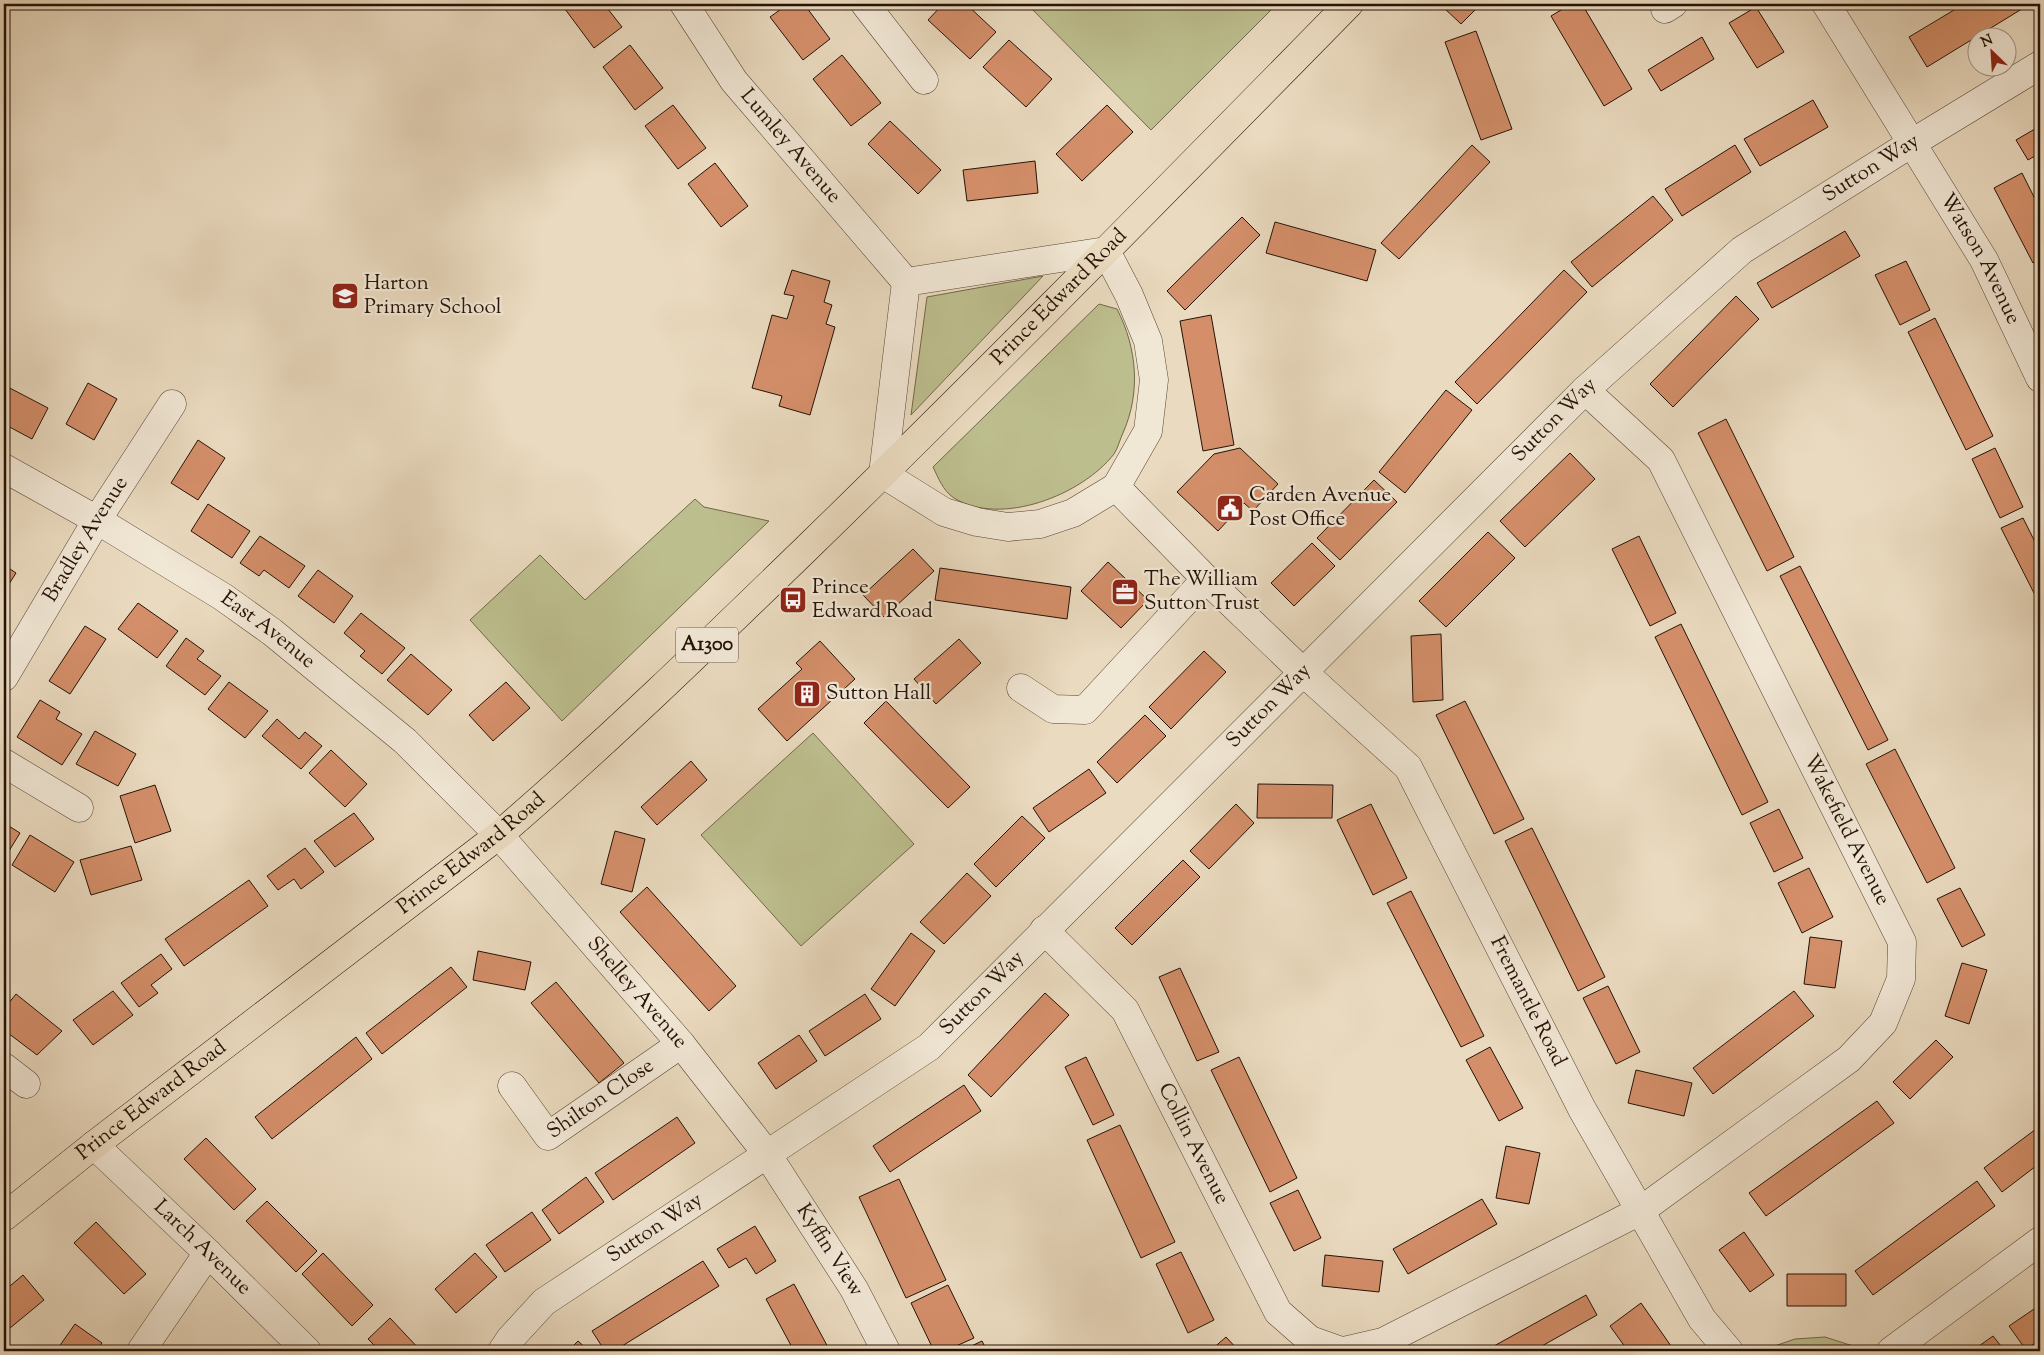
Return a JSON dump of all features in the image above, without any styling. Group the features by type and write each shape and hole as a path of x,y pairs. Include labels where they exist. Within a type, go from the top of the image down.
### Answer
{"main road":[{"name":"Prince Edward Road","path":"4,1217 94,1145 500,835 712,640 883,474 1349,4"}],"street":[{"name":"Lumley Avenue","path":"684,4 734,81 906,282"},
{"path":"865,4 924,80"},
{"name":"Watson Avenue","path":"1826,4 1984,260 2040,378"},
{"name":"Sutton Way","path":"502,1351 510,1339 544,1302 929,1046 1585,390 1742,250 2040,65"},
{"path":"1106,251 1129,295 1148,341 1154,380 1148,431 1116,487 1072,513 1040,524 1008,527 977,522 944,512 883,474 906,282 1106,251"},
{"name":"Wakefield Avenue","path":"1585,390 1660,460 1902,942 1901,979 1883,1023 1848,1059 1640,1210"},
{"name":"Bradley Avenue","path":"4,676 97,520 172,404"},
{"name":"East Avenue","path":"4,468 97,520 223,597 272,632 405,742 500,835"},
{"name":"Fremantle Road","path":"1116,487 1206,579 1303,672 1408,767 1582,1109 1702,1318 1729,1351"},
{"path":"1021,688 1054,709 1085,710 1206,579"},
{"path":"4,763 79,808"},
{"name":"Shelley Avenue","path":"500,835 681,1044 768,1154"},
{"name":"Collin Avenue","path":"1044,930 1125,1010 1278,1312 1310,1340 1342,1351 1383,1342 1640,1210"},
{"name":"Shilton Close","path":"512,1086 548,1136 681,1044"},
{"path":"4,1067 26,1084"},
{"name":"Larch Avenue","path":"94,1145 208,1253 307,1351"},
{"name":"Kyffin View","path":"768,1154 854,1289 886,1351"},
{"path":"1891,1351 2040,1241"},
{"path":"140,1351 208,1253"}],"green space":[{"path":"1027,4 1277,4 1151,130"},
{"path":"1043,276 911,415 927,297"},
{"path":"1099,304 1117,309 1129,339 1134,370 1134,386 1129,418 1114,454 1100,469 1062,494 1017,508 994,509 973,506 950,495 941,484 933,467"},
{"path":"695,499 704,507 769,521 562,721 470,620 540,555 585,600"},
{"path":"813,733 914,844 801,946 701,835"},
{"path":"1825,1337 1853,1346 1848,1351 1763,1350 1795,1339"}],"building":[{"path":"604,4 622,27 594,48 562,5"},
{"path":"788,4 804,4 830,39 803,60 770,17"},
{"path":"943,4 966,4 996,32 970,59 928,20"},
{"path":"1446,4 1481,4 1461,24 1443,7"},
{"path":"1571,4 1582,4 1632,89 1604,106 1551,16"},
{"path":"1964,4 2030,4 1991,28 1966,28 1966,43 1927,67 1909,37"},
{"path":"1756,7 1784,52 1757,68 1729,23"},
{"path":"1476,31 1512,129 1481,140 1445,42"},
{"path":"1702,37 1714,59 1661,91 1648,70"},
{"path":"1009,40 1052,79 1026,107 983,67"},
{"path":"630,45 663,88 635,110 603,67"},
{"path":"842,55 881,103 851,126 813,79"},
{"path":"1813,100 1828,127 1760,166 1744,139"},
{"path":"673,105 706,148 678,169 645,126"},
{"path":"1107,105 1133,132 1082,181 1056,154"},
{"path":"890,121 941,170 918,194 868,144"},
{"path":"2040,126 2040,153 2028,160 2016,140"},
{"path":"1472,145 1490,162 1399,259 1381,243"},
{"path":"1735,145 1751,172 1682,216 1665,189"},
{"path":"1035,161 1038,193 967,201 963,170"},
{"path":"715,163 748,206 721,227 688,184"},
{"path":"2022,173 2040,209 2040,259 2033,263 1994,188"},
{"path":"1653,196 1673,220 1592,287 1571,262"},
{"path":"1242,217 1260,235 1185,310 1167,291"},
{"path":"1275,222 1376,250 1367,281 1266,253"},
{"path":"1845,231 1860,256 1772,308 1757,283"},
{"path":"1906,261 1930,310 1900,325 1875,275"},
{"path":"792,270 830,281 824,302 832,305 826,324 835,327 810,415 779,406 782,396 752,388 772,315 787,319 794,296 784,294"},
{"path":"1564,270 1587,292 1477,404 1455,382"},
{"path":"1736,296 1759,319 1673,407 1650,384"},
{"path":"1211,315 1234,445 1203,451 1180,321"},
{"path":"1935,318 1993,436 1966,450 1908,332"},
{"path":"88,383 117,399 94,440 66,424"},
{"path":"4,385 48,408 32,439 4,424"},
{"path":"1446,390 1472,410 1405,493 1379,472"},
{"path":"1726,419 1794,557 1767,571 1698,433"},
{"path":"198,440 225,458 198,500 171,483"},
{"path":"1240,448 1278,484 1253,511 1244,503 1218,531 1177,492 1214,454"},
{"path":"1995,448 2023,507 2000,518 1972,459"},
{"path":"1570,453 1595,479 1525,547 1500,521"},
{"path":"1374,480 1397,502 1340,560 1317,538"},
{"path":"208,504 250,531 232,558 191,531"},
{"path":"2023,518 2040,552 2040,605 2001,528"},
{"path":"1488,532 1515,558 1446,627 1419,601"},
{"path":"260,536 305,566 289,588 264,570 259,576 240,563"},
{"path":"1639,536 1676,613 1650,626 1612,549"},
{"path":"1312,543 1335,566 1294,606 1271,583"},
{"path":"913,549 934,571 884,617 863,595"},
{"path":"1108,562 1148,600 1121,628 1081,591"},
{"path":"4,565 16,573 4,592"},
{"path":"1800,566 1888,740 1868,750 1780,576"},
{"path":"940,568 1071,587 1067,619 935,600"},
{"path":"318,570 353,596 334,623 298,596"},
{"path":"138,603 178,631 157,658 118,629"},
{"path":"361,613 405,648 382,674 360,656 365,651 344,633"},
{"path":"1681,624 1768,802 1742,815 1655,637"},
{"path":"85,626 106,639 70,694 49,681"},
{"path":"1441,634 1443,700 1413,702 1411,636"},
{"path":"186,638 204,651 197,659 221,676 205,695 166,666"},
{"path":"959,639 981,663 936,704 914,679"},
{"name":"Sutton Hall","path":"820,641 855,679 787,741 758,709 802,669 796,663"},
{"path":"1204,651 1226,672 1171,729 1149,707"},
{"path":"411,654 452,690 428,715 387,680"},
{"path":"229,682 268,711 245,738 208,709"},
{"path":"506,682 530,708 493,741 469,715"},
{"path":"40,700 60,712 56,719 82,734 62,765 17,737"},
{"path":"886,701 970,787 948,808 864,723"},
{"path":"1465,701 1524,819 1494,834 1436,715"},
{"path":"1145,715 1166,736 1117,783 1097,762"},
{"path":"277,719 299,739 305,732 322,746 301,769 262,736"},
{"path":"95,731 136,754 118,786 76,764"},
{"path":"1895,749 1955,868 1927,883 1866,764"},
{"path":"331,750 367,784 345,807 309,773"},
{"path":"691,761 707,780 657,825 641,807"},
{"path":"1089,769 1106,793 1049,832 1033,808"},
{"path":"1258,784 1333,785 1332,818 1257,818"},
{"path":"155,785 171,831 135,843 120,796"},
{"path":"1236,804 1254,823 1209,869 1190,851"},
{"path":"1371,804 1407,878 1373,895 1337,820"},
{"path":"1779,809 1803,858 1774,872 1750,823"},
{"path":"354,813 374,839 335,867 314,841"},
{"path":"1022,816 1045,838 996,887 974,864"},
{"path":"4,823 20,833 4,859"},
{"path":"1532,828 1605,977 1578,991 1505,841"},
{"path":"615,831 645,839 632,892 601,884"},
{"path":"30,835 74,862 55,892 12,865"},
{"path":"131,846 142,880 91,895 80,860"},
{"path":"305,848 324,872 301,889 294,879 278,890 267,876"},
{"path":"1183,860 1200,877 1132,945 1115,928"},
{"path":"1809,868 1833,917 1802,933 1778,883"},
{"path":"967,873 991,896 944,944 920,922"},
{"path":"249,880 268,906 184,966 165,939"},
{"path":"647,887 736,986 709,1011 620,912"},
{"path":"1960,888 1985,935 1962,947 1937,899"},
{"path":"1411,891 1484,1036 1461,1047 1387,903"},
{"path":"911,933 935,951 895,1006 871,989"},
{"path":"1810,937 1842,941 1835,988 1804,984"},
{"path":"478,951 531,962 525,990 473,980"},
{"path":"161,954 172,969 151,985 158,993 139,1007 121,983"},
{"path":"1962,963 1987,970 1969,1024 1945,1016"},
{"path":"451,967 467,987 382,1054 366,1033"},
{"path":"1180,968 1219,1052 1197,1061 1159,977"},
{"path":"556,982 624,1063 599,1083 531,1003"},
{"path":"1608,986 1640,1052 1616,1064 1583,998"},
{"path":"113,991 133,1015 93,1045 73,1020"},
{"path":"1794,991 1814,1016 1713,1094 1693,1068"},
{"path":"1045,993 1069,1015 991,1097 968,1075"},
{"path":"16,994 62,1031 37,1055 4,1030 4,1009"},
{"path":"865,994 881,1019 825,1056 809,1031"},
{"path":"799,1035 817,1061 776,1089 758,1063"},
{"path":"356,1037 372,1059 272,1139 255,1117"},
{"path":"1936,1040 1953,1057 1910,1099 1893,1082"},
{"path":"1490,1047 1523,1108 1499,1121 1466,1060"},
{"path":"1086,1057 1114,1115 1093,1125 1065,1067"},
{"path":"1239,1057 1297,1178 1270,1192 1211,1070"},
{"path":"1636,1070 1692,1083 1684,1116 1628,1103"},
{"path":"964,1085 981,1111 890,1172 873,1146"},
{"path":"1877,1101 1894,1123 1766,1216 1749,1193"},
{"path":"677,1117 695,1143 613,1200 595,1173"},
{"path":"1120,1125 1175,1242 1141,1258 1087,1140"},
{"path":"2040,1126 2040,1163 2002,1192 1984,1168"},
{"path":"206,1138 256,1189 234,1210 184,1159"},
{"path":"1506,1146 1540,1153 1529,1204 1496,1198"},
{"path":"586,1177 604,1202 559,1234 542,1210"},
{"path":"899,1179 946,1280 906,1298 859,1197"},
{"path":"1977,1181 1995,1206 1873,1295 1855,1271"},
{"path":"1298,1190 1321,1238 1294,1251 1270,1203"},
{"path":"1482,1199 1497,1224 1408,1274 1393,1249"},
{"path":"267,1201 317,1251 296,1272 246,1221"},
{"path":"532,1212 551,1240 505,1272 486,1245"},
{"path":"96,1222 146,1274 124,1294 74,1243"},
{"path":"755,1226 776,1261 756,1274 746,1258 729,1268 717,1249"},
{"path":"1744,1232 1774,1275 1750,1292 1719,1250"},
{"path":"1181,1252 1214,1320 1188,1333 1156,1264"},
{"path":"323,1253 373,1305 352,1326 302,1274"},
{"path":"475,1253 497,1277 456,1313 435,1289"},
{"path":"1325,1255 1383,1261 1379,1292 1322,1286"},
{"path":"703,1261 719,1286 614,1351 605,1351 592,1331"},
{"path":"1787,1274 1846,1274 1846,1306 1787,1306"},
{"path":"23,1275 44,1300 4,1333 4,1291"},
{"path":"794,1284 830,1351 794,1351 766,1299"},
{"path":"948,1285 974,1338 945,1351 934,1351 911,1303"},
{"path":"1586,1295 1597,1315 1533,1351 1485,1351"},
{"path":"1641,1303 1671,1346 1664,1351 1628,1351 1610,1326"},
{"path":"2040,1305 2040,1339 2026,1350 2009,1326"},
{"path":"390,1318 421,1351 380,1351 368,1339"},
{"path":"75,1324 102,1343 96,1351 56,1351"},
{"path":"1993,1336 2005,1351 1972,1351"},
{"path":"1226,1337 1239,1351 1210,1351"},
{"path":"578,1341 589,1351 568,1351"},
{"path":"982,1341 987,1351 961,1351"}],"place":[{"name":"Harton Primary School","path":"345,296"},
{"name":"Carden Avenue Post Office","path":"1230,508"},
{"name":"The William Sutton Trust","path":"1125,592"},
{"name":"Prince Edward Road","path":"793,600"},
{"name":"Sutton Hall","path":"807,694"}]}
